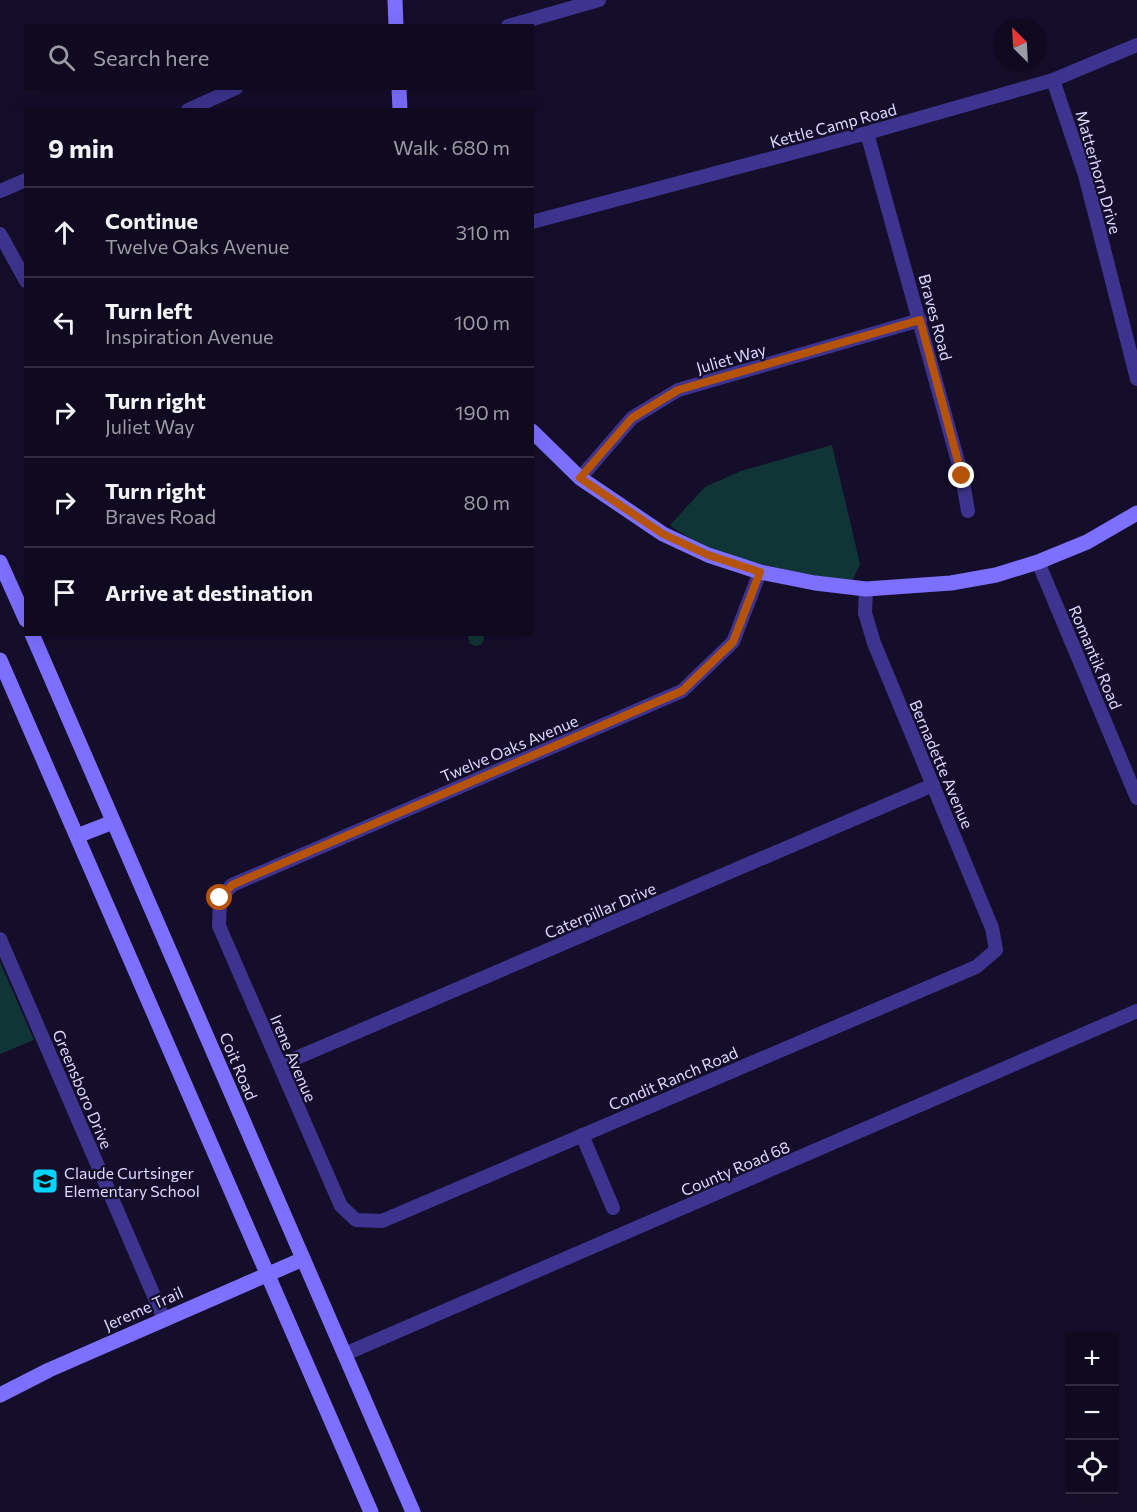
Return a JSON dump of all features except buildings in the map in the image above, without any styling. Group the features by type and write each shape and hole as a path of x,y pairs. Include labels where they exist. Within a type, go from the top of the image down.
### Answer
{"main road":[{"path":"395,0 396,24"},
{"path":"399,90 400,108"},
{"path":"534,433 580,478 663,534 708,555 760,572 815,583 866,589 951,584 996,575 1038,562 1087,542 1137,513"},
{"path":"0,562 5,586 24,617"},
{"name":"Coit Road","path":"33,636 413,1512"},
{"path":"0,660 371,1512"},
{"path":"77,836 113,822"},
{"name":"Jereme Trail","path":"0,1395 49,1370 303,1258"}],"street":[{"path":"515,24 599,0"},
{"name":"Kettle Camp Road","path":"534,221 867,133 1053,80 1137,45"},
{"name":"Matterhorn Drive","path":"1053,80 1085,175 1137,379"},
{"path":"192,108 232,90"},
{"name":"Braves Road","path":"867,133 962,476 968,511"},
{"path":"0,191 24,181"},
{"path":"0,234 24,277"},
{"name":"Juliet Way","path":"580,478 632,418 678,390 920,320"},
{"name":"Romantik Road","path":"1038,562 1137,798"},
{"name":"Twelve Oaks Avenue","path":"219,899 232,885 682,691 733,642 760,572"},
{"name":"Bernadette Avenue","path":"866,589 865,613 874,643 992,928 996,951"},
{"name":"Caterpillar Drive","path":"280,1065 933,785"},
{"name":"Irene Avenue","path":"219,899 219,926 341,1206 358,1221"},
{"name":"Greensboro Drive","path":"0,939 164,1319"},
{"name":"Condit Ranch Road","path":"358,1221 382,1221 976,967 996,951"},
{"name":"County Road 68","path":"345,1354 1137,1011"},
{"path":"582,1135 613,1208"}],"green space":[{"path":"832,445 860,564 852,582 782,569 733,556 688,537 670,525 705,487 741,471"},
{"path":"468,636 483,636 481,645 475,646 469,643"},
{"path":"0,962 34,1040 0,1054"}],"place":[{"name":"Claude Curtsinger Elementary School","path":"45,1181"}],"route":[{"path":"220,898 232,885 682,691 733,642 760,572 708,555 663,534 580,478 632,418 678,390 920,320 962,476"}]}
